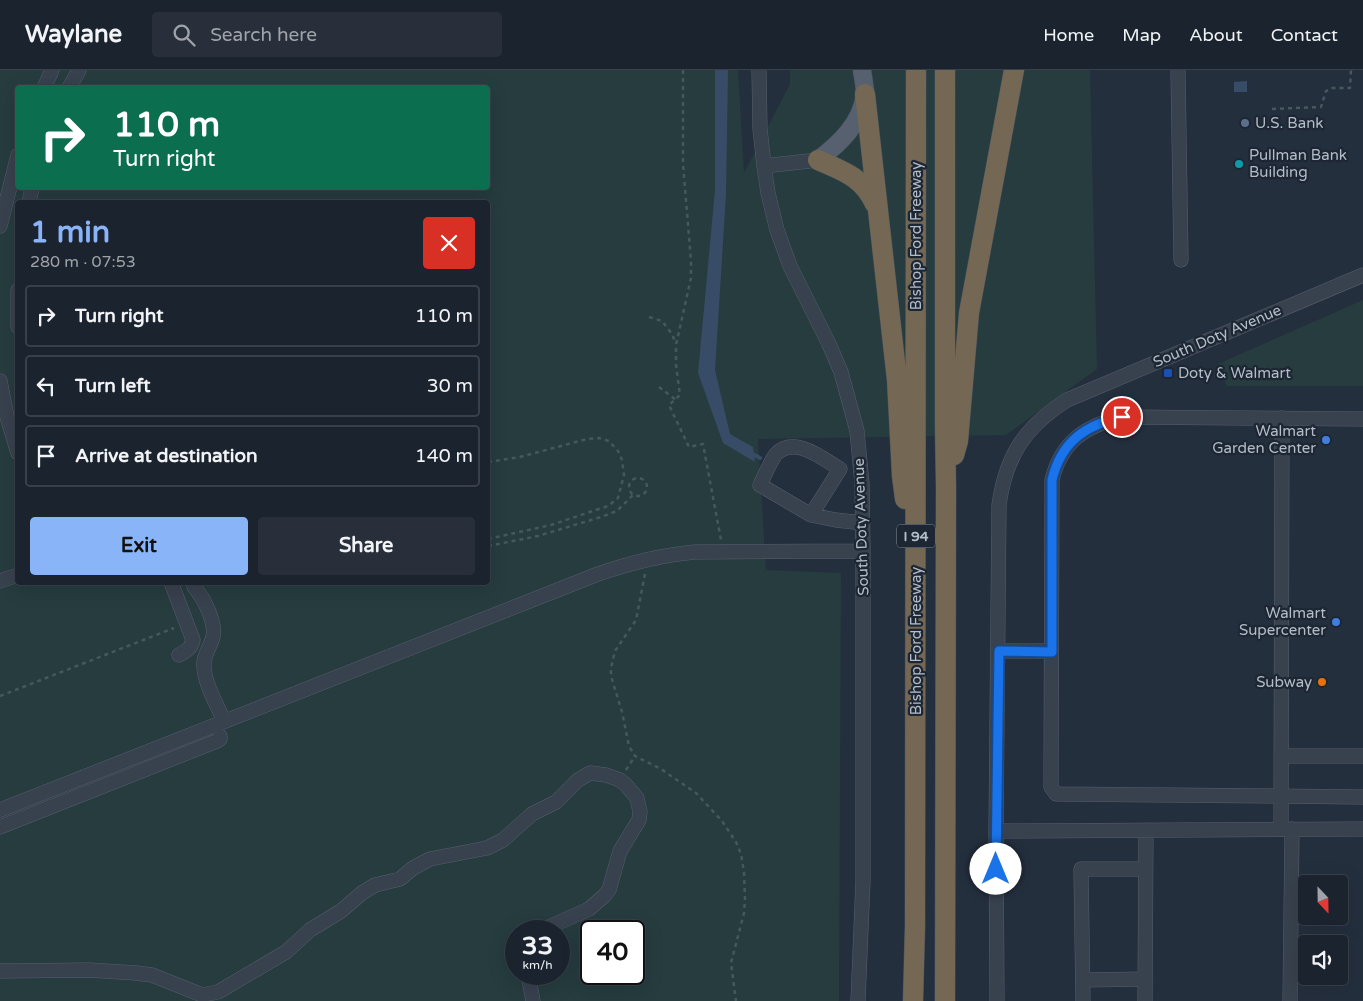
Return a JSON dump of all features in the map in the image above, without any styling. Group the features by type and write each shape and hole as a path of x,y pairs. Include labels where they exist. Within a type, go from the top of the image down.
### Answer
{"highway":[{"name":"Bishop Ford Freeway","path":"913,1001 915,926 916,70"},
{"name":"Bishop Ford Freeway","path":"944,1001 945,70"},
{"path":"946,486 958,441 969,313 1014,70"},
{"path":"864,94 897,380 902,476 916,580"},
{"path":"818,160 860,181 870,191 878,208"}],"main road":[{"path":"818,160 846,135 860,111 864,94 862,70"}],"street":[{"path":"45,85 52,70"},
{"path":"71,85 79,70"},
{"name":"South Doty Avenue","path":"760,70 760,129 768,193 777,230 790,266 841,372 857,431 862,484 863,550 863,881 858,1001"},
{"path":"1178,70 1181,260"},
{"path":"764,166 818,160"},
{"path":"0,226 14,184"},
{"name":"South Doty Avenue","path":"997,1001 996,832 999,505 1002,487 1011,460 1020,443 1053,409 1085,391 1363,275"},
{"path":"0,381 7,417 15,443"},
{"path":"1363,419 1122,417 1102,422 1066,446 1055,464 1052,480 1051,787 1056,794 1363,798"},
{"path":"1282,418 1281,798 1286,829 1290,1001"},
{"path":"811,514 840,469 809,450 796,446 788,448 776,454 760,485 811,514 836,520 862,523"},
{"path":"0,810 598,574 650,558 682,553 863,550"},
{"path":"0,582 15,576"},
{"path":"172,585 193,640 192,646 179,655"},
{"path":"194,587 203,600 213,630 212,638 204,657 205,676 224,722"},
{"path":"999,651 1052,652"},
{"path":"0,827 217,742 220,736"},
{"path":"1281,756 1363,756"},
{"path":"0,971 88,970 136,973 152,975 202,995 218,992 286,952 314,926 341,911 362,893 375,885 400,879 413,868 430,859 487,848 503,840 532,814 556,802 578,780 590,773 606,775 620,780 637,798 640,812 639,820 620,851 609,890 589,909 564,920"},
{"path":"996,832 1363,829"},
{"path":"1145,1001 1146,830"},
{"path":"1083,1001 1082,869 1146,870"},
{"path":"1083,980 1145,980"},
{"path":"530,985 533,1001"}],"path":[{"path":"683,70 683,164 691,278 676,345 676,365 680,396 670,405 689,447 704,444 723,552"},
{"path":"1272,109 1321,107 1326,91 1332,88 1350,88 1351,70"},
{"path":"649,317 658,318 666,325 676,345"},
{"path":"659,387 676,400"},
{"path":"490,462 520,457 588,439 599,438 608,441 618,451 622,460 624,476 618,498 608,506 551,525 490,539"},
{"path":"490,546 538,536 601,517 616,510 633,495 640,496 644,494 647,487 644,480 637,478 630,482 629,490 633,495"},
{"path":"650,558 636,620 615,651 611,676 622,712 629,746 635,756 667,773 696,793 722,820 741,854 744,872 744,913 731,963 736,1001"},
{"path":"0,696 187,622"}],"green space":[{"path":"0,70 738,70 744,173 790,84 790,70 1090,70 1097,369 1006,435 758,439 766,570 841,573 839,1001 0,1001"},
{"path":"1363,300 1363,386 1227,386 1218,364"}],"water":[{"path":"715,70 728,70 726,194 715,370 730,434 753,447 755,462 723,443 698,373 715,190"},
{"path":"1247,81 1247,92 1234,92 1234,82"}],"waterway":[{"path":"751,453 760,458"}],"place":[{"name":"U.S. Bank","path":"1245,123"},
{"name":"Pullman Bank Building","path":"1239,164"},
{"name":"Doty & Walmart","path":"1168,373"},
{"name":"Walmart Garden Center","path":"1326,440"},
{"name":"Walmart Supercenter","path":"1336,622"},
{"name":"Subway","path":"1322,682"}],"route":[{"path":"996,869 999,651 1052,652 1052,480 1055,464 1066,446 1077,437 1102,422 1122,417"}]}
